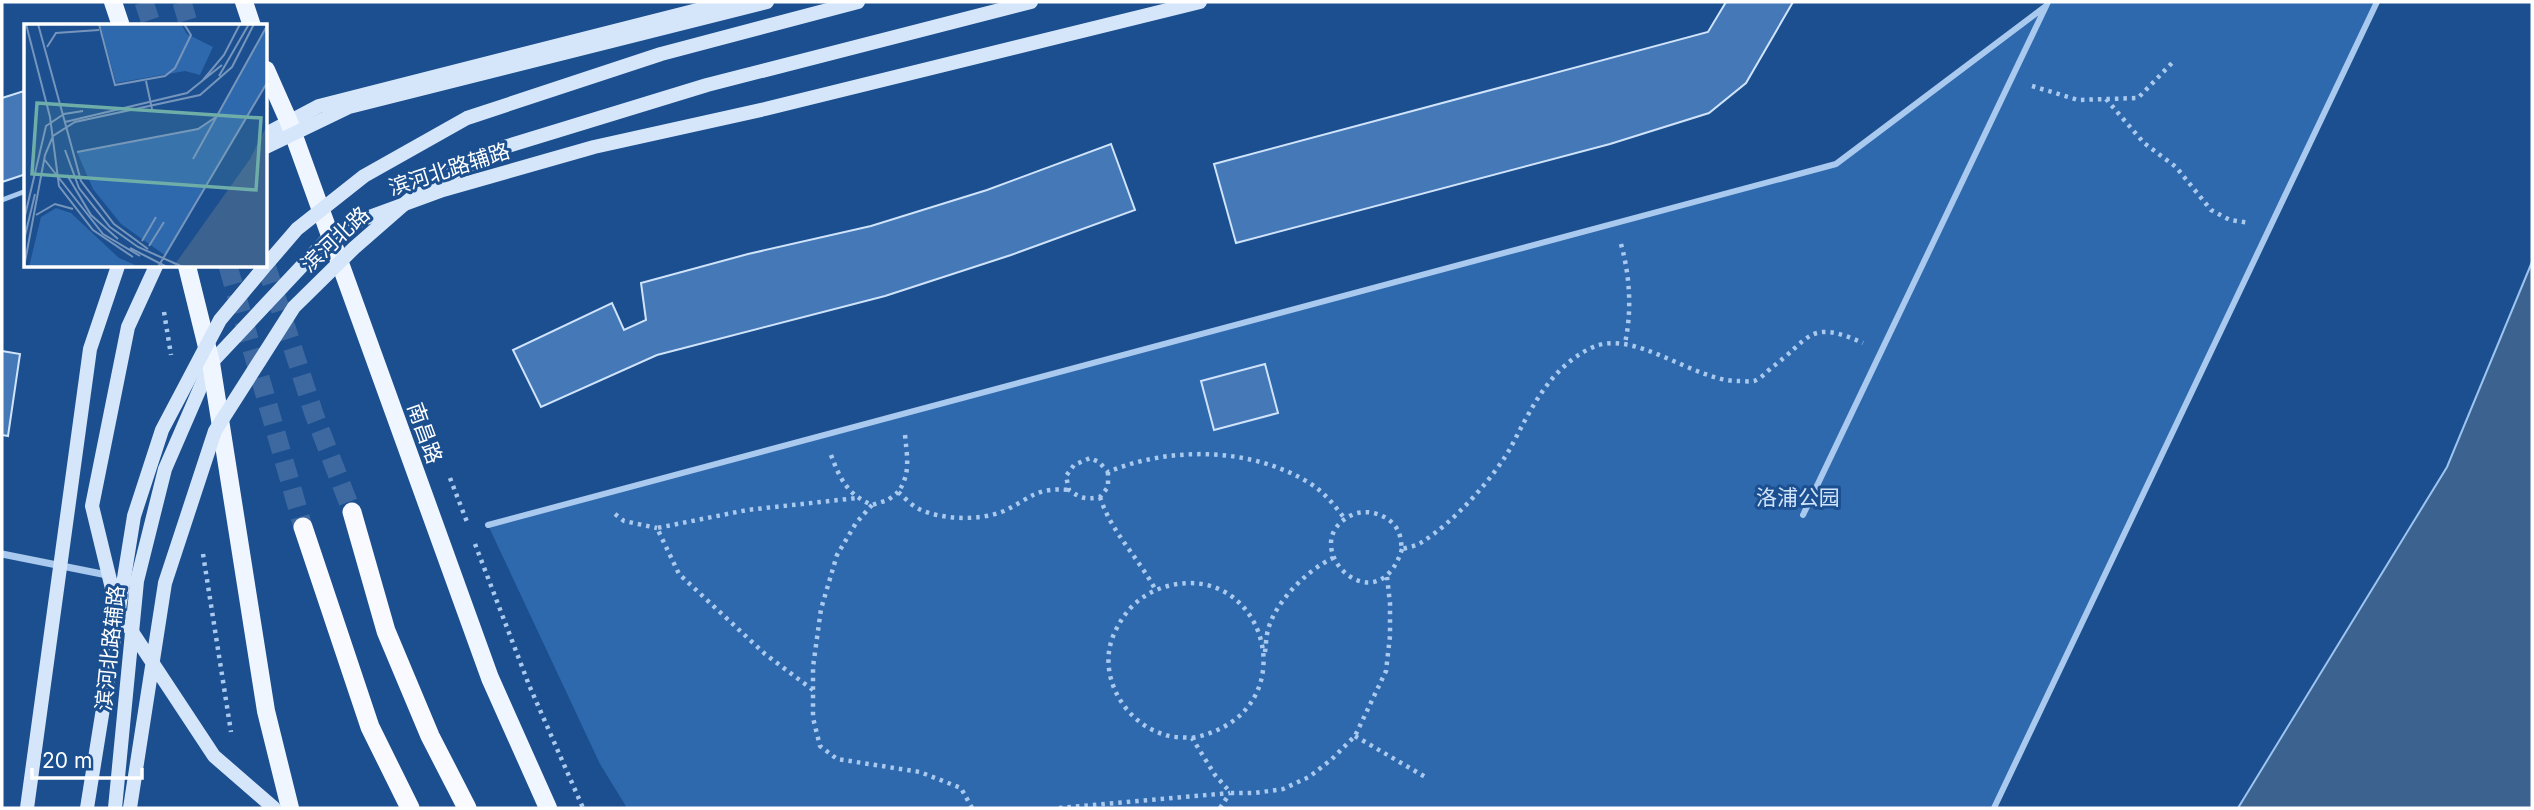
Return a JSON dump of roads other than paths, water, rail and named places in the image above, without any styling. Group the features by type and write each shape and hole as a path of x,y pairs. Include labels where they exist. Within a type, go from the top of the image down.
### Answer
{"highway":[{"path":"352,512 386,631 430,736 467,808"},
{"path":"303,527 370,727 410,808"}],"main road":[{"path":"113,2 120,24"},
{"path":"244,2 251,24"},
{"path":"268,133 319,106 729,2"},
{"path":"268,146 348,107 767,2"},
{"name":"滨河北路","path":"268,264 297,229 364,176 467,118 661,54 858,2"},
{"name":"滨河北路","path":"130,808 165,583 215,432 294,307 354,248 417,193 498,149 707,85 1031,2"},
{"name":"滨河北路辅路","path":"115,808 138,581 165,468 211,363 330,236 361,220 443,190 594,147 1200,2"},
{"name":"南昌路","path":"268,75 289,122 490,678 548,808"},
{"path":"27,808 90,349 117,268"},
{"path":"155,268 128,327 92,506 117,609 214,756 274,808"},
{"path":"187,268 211,363 266,711 290,808"},
{"name":"滨河北路","path":"87,808 134,516 162,430 220,320 264,268"}],"street":[{"path":"1994,808 2377,2"},
{"path":"1802,515 2047,4"},
{"path":"488,525 1836,164 2047,4"},
{"path":"2,554 138,581"}],"lane":[{"path":"2,200 24,192"}],"tunnel":[{"path":"144,2 151,24"},
{"path":"182,2 188,24"},
{"path":"229,268 303,527"},
{"path":"267,268 314,414 352,512"}],"park label":[{"name":"洛浦公园","path":"1798,497"}]}
